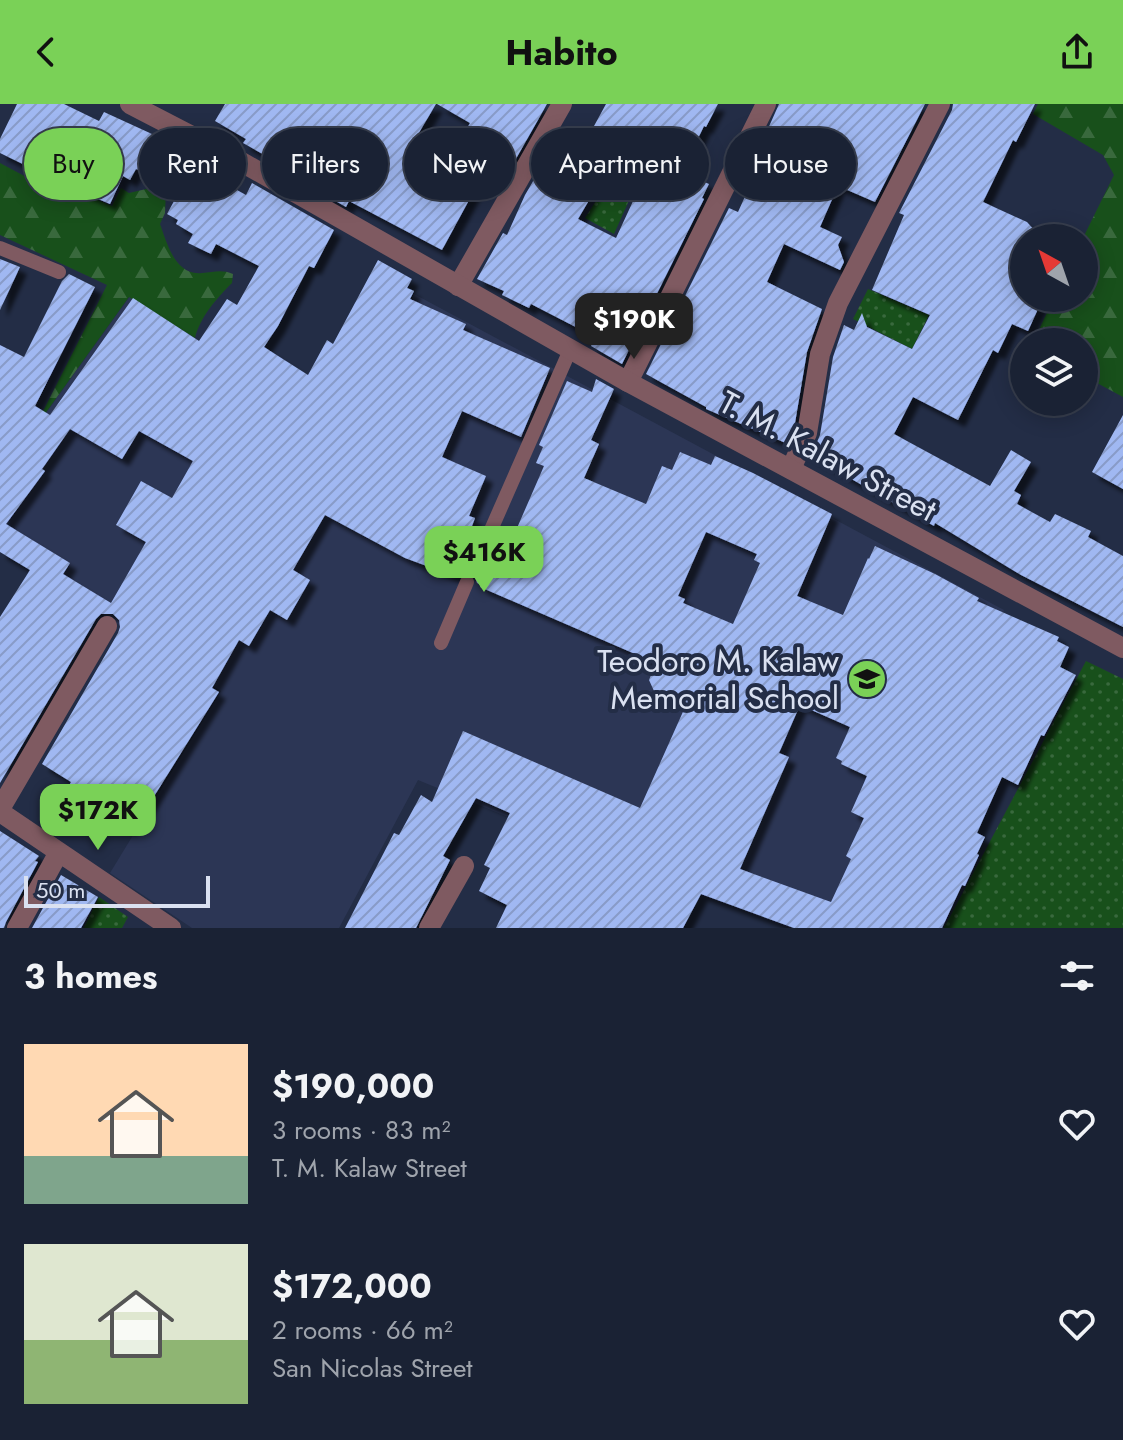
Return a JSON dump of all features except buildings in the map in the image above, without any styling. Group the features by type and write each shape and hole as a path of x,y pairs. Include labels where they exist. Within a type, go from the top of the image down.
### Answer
{"street":[{"name":"T. M. Kalaw Street","path":"130,104 238,160 628,382 1123,648"},
{"path":"458,286 562,104"},
{"path":"628,382 766,104"},
{"path":"791,469 807,433 820,354 838,303 940,104"},
{"path":"107,626 0,811 59,852 140,919 171,928"},
{"path":"17,928 59,852"},
{"path":"429,928 464,866"}],"lane":[{"path":"0,248 59,272"},
{"path":"487,539 570,350"},
{"path":"441,643 467,582"}],"shaded area":[{"path":"414,294 1004,610 858,928 790,928 672,884 418,780 339,928 192,928 110,873 221,691 0,552 0,477 130,296 293,401 327,341 377,368"}],"green space":[{"path":"1038,104 1123,104 1123,397 1098,384 1098,328 1040,328 1047,312 1098,312 1098,224 1090,224 1114,175 1103,155 1033,114"},
{"path":"0,163 24,176 24,200 98,200 112,206 115,200 123,200 123,189 129,193 139,191 139,200 166,200 160,224 169,249 179,264 193,273 222,271 233,274 232,283 205,315 195,338 129,297 34,429 107,285 0,235"},
{"path":"596,200 629,200 614,234 585,218"},
{"path":"868,289 929,315 912,349 853,319"},
{"path":"1086,661 1123,679 1123,928 944,928"},
{"path":"99,897 128,917 122,928 84,928"}],"place":[{"name":"Teodoro M. Kalaw Memorial School","path":"867,679"}]}
